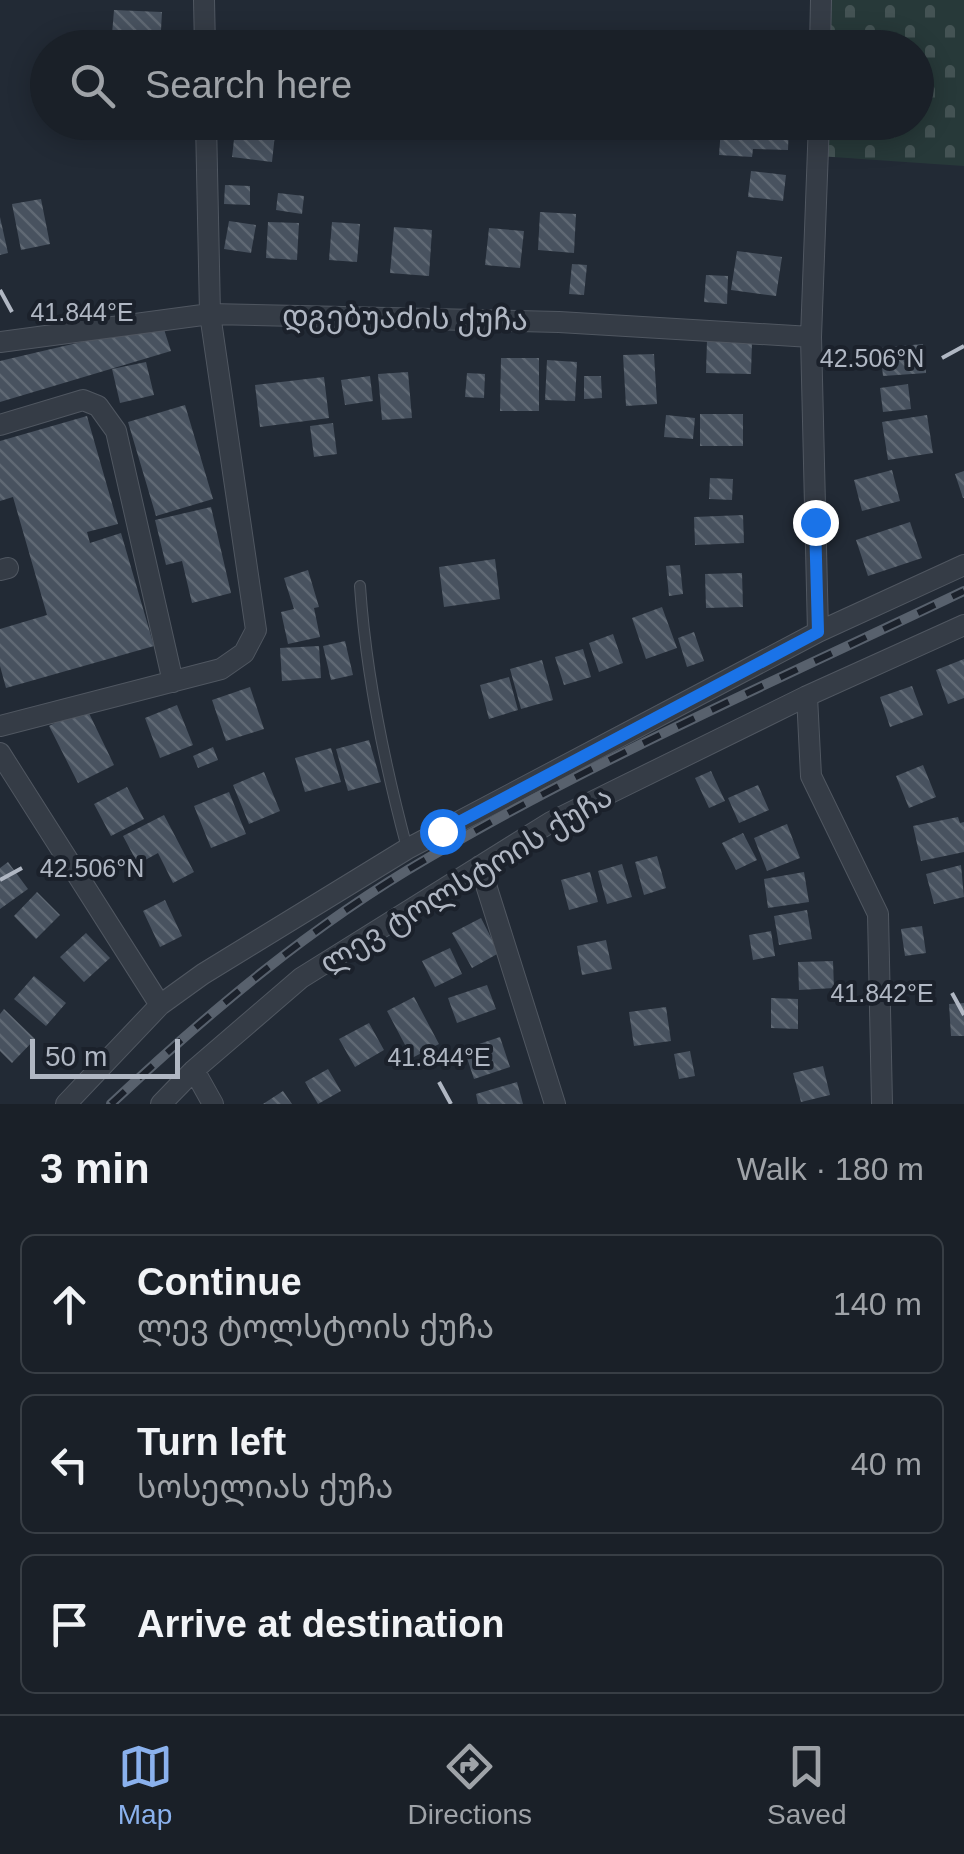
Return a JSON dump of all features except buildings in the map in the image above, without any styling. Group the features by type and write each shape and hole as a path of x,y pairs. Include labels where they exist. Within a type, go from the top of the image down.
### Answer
{"street":[{"path":"204,0 205,30"},
{"path":"820,30 821,0"},
{"path":"3,720 221,669 244,653 256,630 210,314 206,140"},
{"path":"817,140 810,337 818,632"},
{"name":"დგებუაძის ქუჩა","path":"0,342 210,314 559,322 810,337"},
{"path":"0,425 83,400 98,406 116,431 172,682"},
{"name":"ლევ ტოლსტოის ქუჩა","path":"66,1104 160,1005 408,849 818,632 964,565"},
{"name":"ლევ ტოლსტოის ქუჩა","path":"161,1104 194,1070 301,978 551,822 964,624"},
{"path":"807,696 811,776 878,914 882,1104"},
{"path":"0,753 160,1005"},
{"path":"480,866 555,1104"},
{"path":"194,1070 213,1104"}],"lane":[{"path":"360,586 364,648 388,778 408,849"}],"green space":[{"path":"821,0 964,0 964,166 818,156 818,140 934,140 934,30 820,30"}],"railway":[{"path":"111,1104 262,972 343,912 428,858 626,752 964,591"}],"route":[{"path":"442,831 818,632 815,522"}]}
